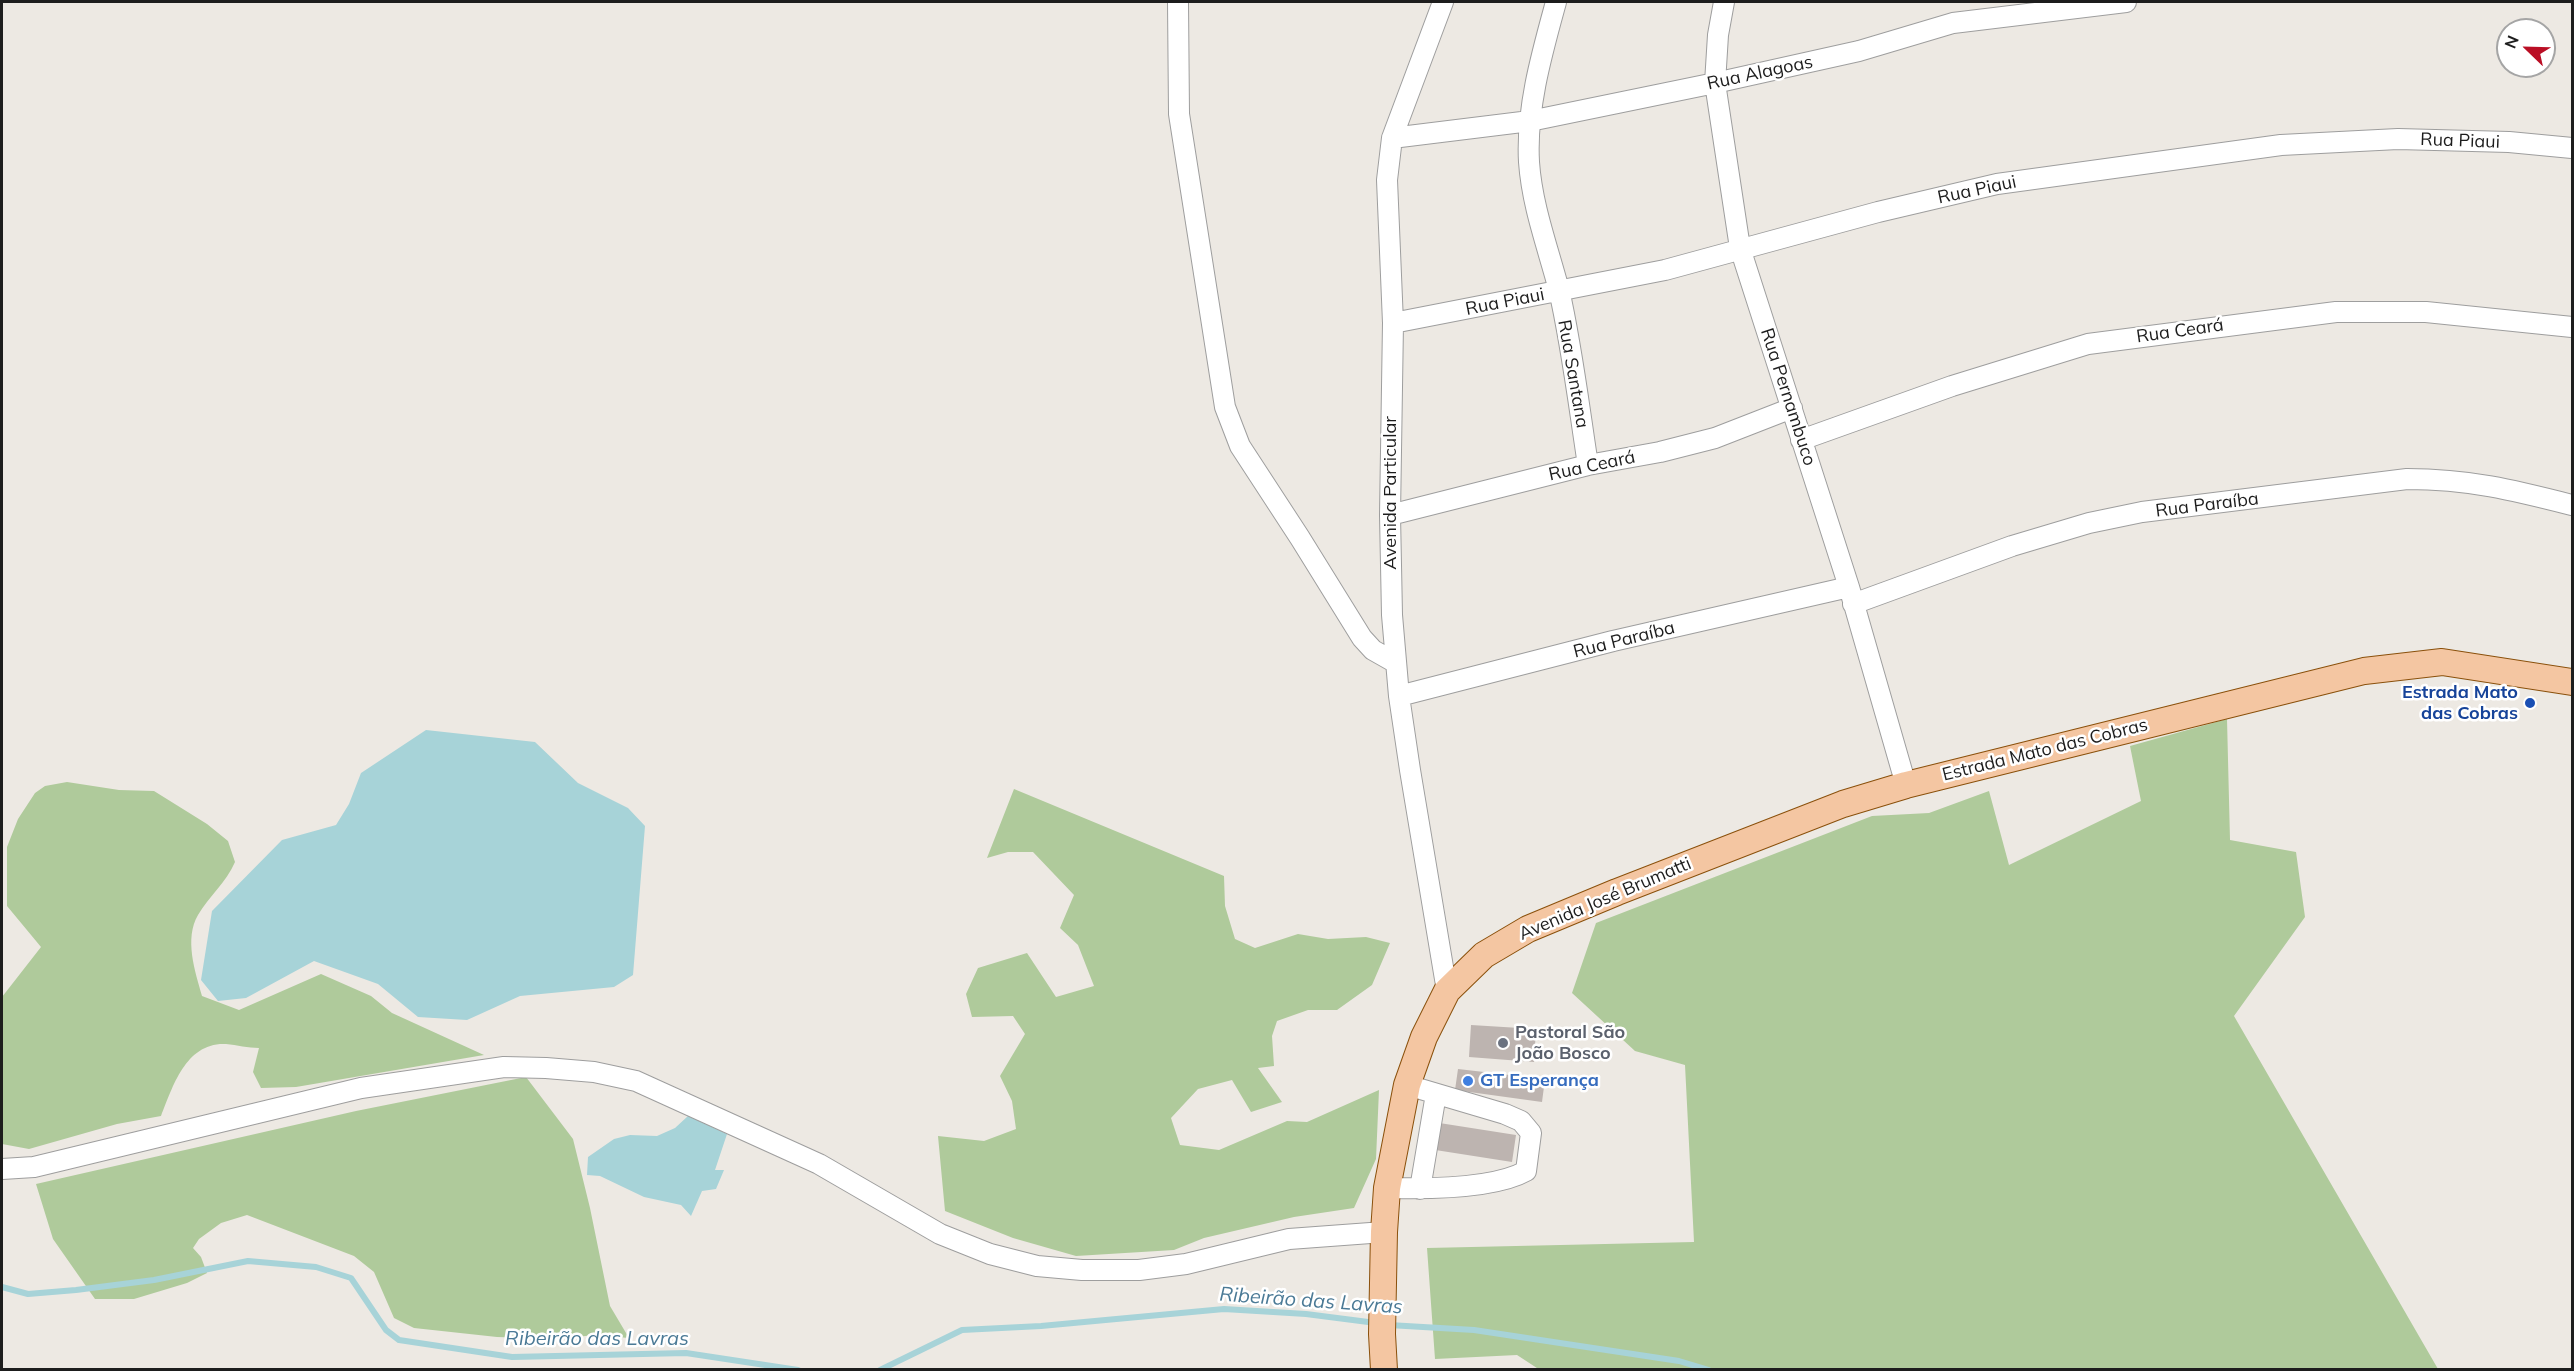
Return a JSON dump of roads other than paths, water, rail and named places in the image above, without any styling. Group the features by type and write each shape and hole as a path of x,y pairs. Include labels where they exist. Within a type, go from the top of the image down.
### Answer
{"main road":[{"name":"Estrada Mato das Cobras","path":"1905,785 2364,671 2442,662 2572,682"},
{"name":"Avenida José Brumatti","path":"1384,1370 1382,1334 1387,1188 1407,1085 1424,1037 1447,991 1484,955 1528,929 1843,804 1905,785"}],"street":[{"path":"1178,2 1179,114 1225,407 1240,446 1362,638 1373,650 1396,663"},
{"name":"Avenida Particular","path":"1443,2 1392,138 1387,191 1393,323 1390,515 1392,615 1399,696 1447,991"},
{"name":"Rua Santana","path":"1556,2 1543,51 1530,121 1529,163 1536,208 1559,292 1588,465"},
{"name":"Rua Pernambuco","path":"1724,2 1718,35 1715,83 1740,248 1851,595 1905,785"},
{"name":"Rua Alagoas","path":"1392,138 1530,121 1859,51 1953,23 2126,2"},
{"name":"Rua Piaui","path":"1393,323 1665,270 1740,248 1997,184 2281,145 2398,139 2509,142 2572,148"},
{"name":"Rua Ceará","path":"1802,440 1952,386 2088,344 2336,312 2426,312 2572,327"},
{"name":"Rua Ceará","path":"1390,515 1588,465 1660,452 1715,438 1792,408"},
{"name":"Rua Paraíba","path":"1399,696 1613,641 1851,595 2089,523 2142,512 2407,479 2448,479 2492,485 2572,505"},
{"path":"2,1168 34,1167 361,1088 504,1067 546,1068 594,1072 636,1081 819,1164 940,1234 990,1254 1037,1266 1082,1270 1138,1270 1186,1264 1289,1239 1384,1232"},
{"path":"1387,1188 1420,1189 1511,1179 1526,1171 1531,1133 1521,1121 1505,1114 1407,1085"},
{"path":"1420,1189 1436,1094"}],"water":[{"path":"426,730 535,742 578,783 628,808 645,826 633,975 614,987 520,996 467,1020 418,1017 378,984 314,961 246,998 218,1001 201,980 212,911 282,840 336,825 349,804 361,773"},
{"path":"688,1116 727,1134 715,1170 724,1170 716,1189 702,1191 691,1216 681,1205 644,1197 600,1176 587,1175 588,1157 614,1139 630,1135 657,1136 675,1128"}],"waterway":[{"name":"Ribeirão das Lavras","path":"2,1287 28,1294 76,1290 154,1280 248,1261 316,1267 351,1278 386,1330 399,1340 512,1357 686,1353 798,1370"},
{"name":"Ribeirão das Lavras","path":"880,1370 962,1330 1041,1326 1224,1309 1306,1314 1376,1323"},
{"name":"Ribeirão das Lavras","path":"1389,1325 1474,1330 1679,1361 1709,1370"}],"place":[{"name":"Estrada Mato das Cobras","path":"2530,703"},
{"name":"Pastoral São João Bosco","path":"1503,1043"},
{"name":"GT Esperança","path":"1468,1081"}]}
